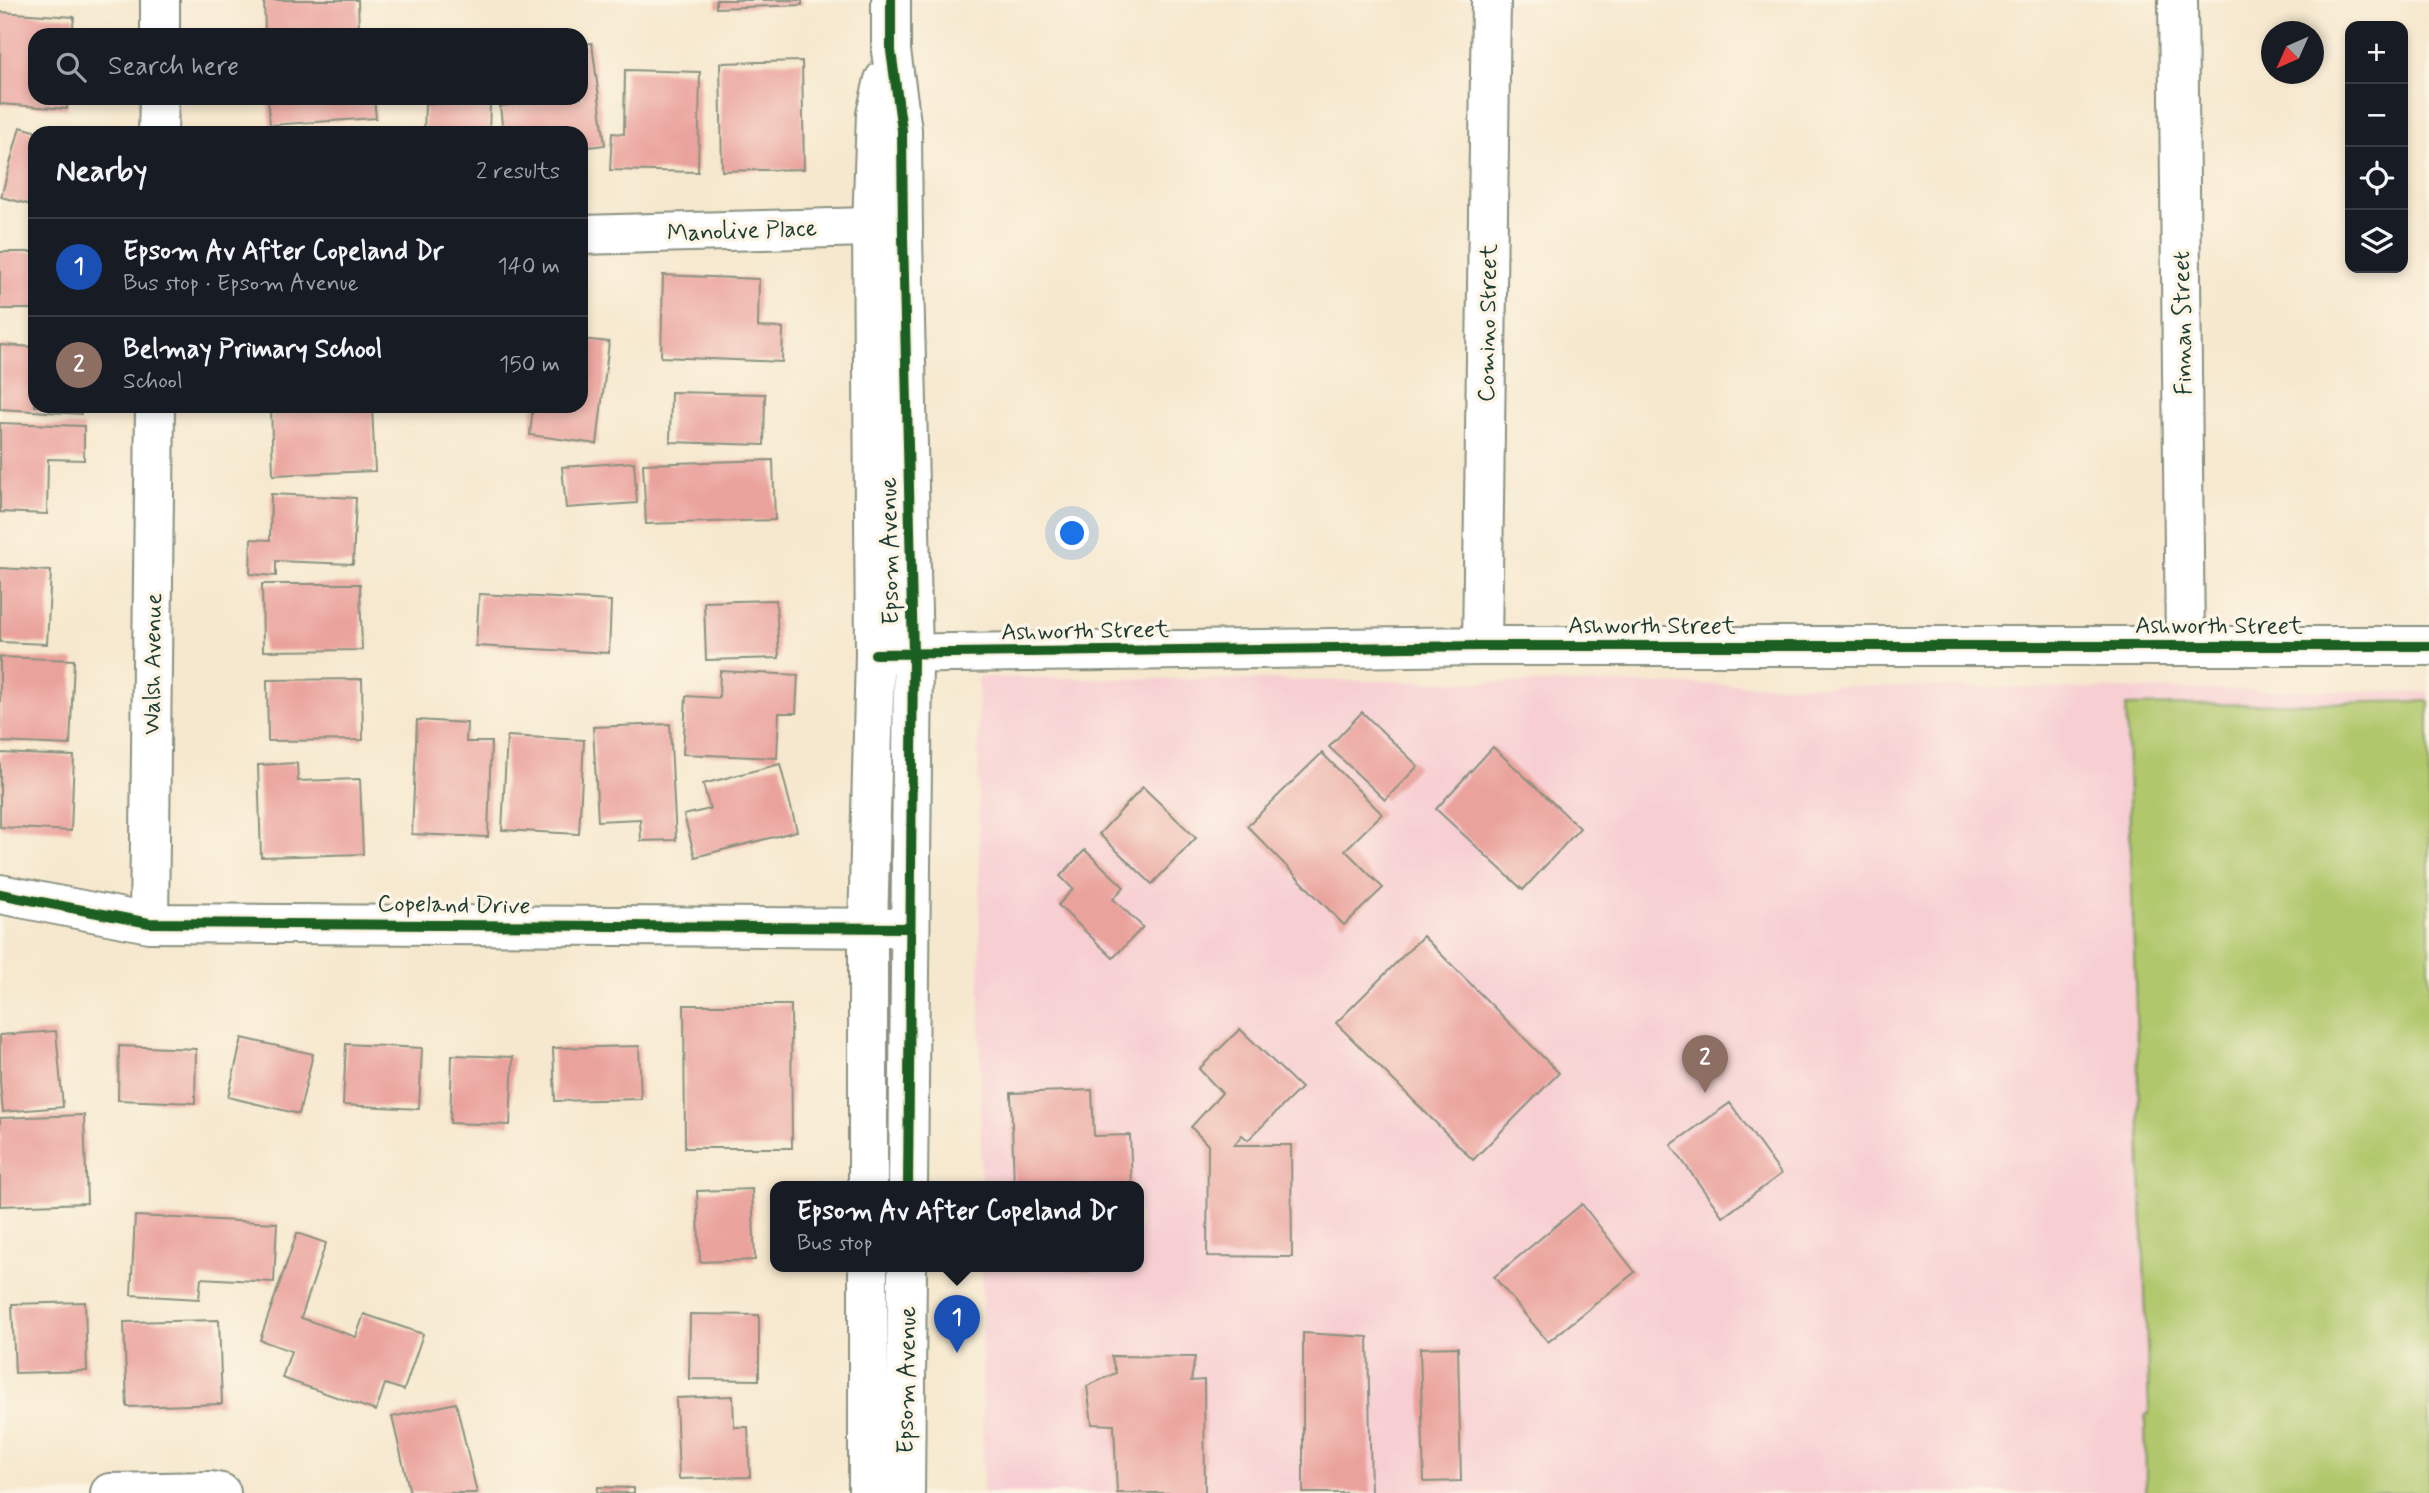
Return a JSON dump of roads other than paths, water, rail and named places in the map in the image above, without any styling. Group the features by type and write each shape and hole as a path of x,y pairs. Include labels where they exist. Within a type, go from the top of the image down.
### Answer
{"street":[{"path":"160,0 160,28"},
{"name":"Epsom Avenue","path":"891,0 891,51 876,114 887,227 913,654 908,1181"},
{"name":"Comino Street","path":"1482,646 1491,0"},
{"name":"Finnan Street","path":"2178,0 2185,646"},
{"path":"158,126 159,105"},
{"name":"Epsom Avenue","path":"868,1181 868,929 887,227"},
{"name":"Manolive Place","path":"588,235 887,227"},
{"name":"Walsh Avenue","path":"149,923 155,413"},
{"name":"Ashworth Street","path":"875,654 1482,646 2429,646"},
{"name":"Copeland Drive","path":"0,894 149,923 910,928"},
{"name":"Epsom Avenue","path":"868,1272 868,1493"},
{"name":"Epsom Avenue","path":"905,1493 907,1272"},
{"path":"110,1493 221,1493"}],"place":[{"name":"Belmay Primary School","path":"1705,1093"},
{"name":"Epsom Av After Copeland Dr","path":"957,1353"}]}
